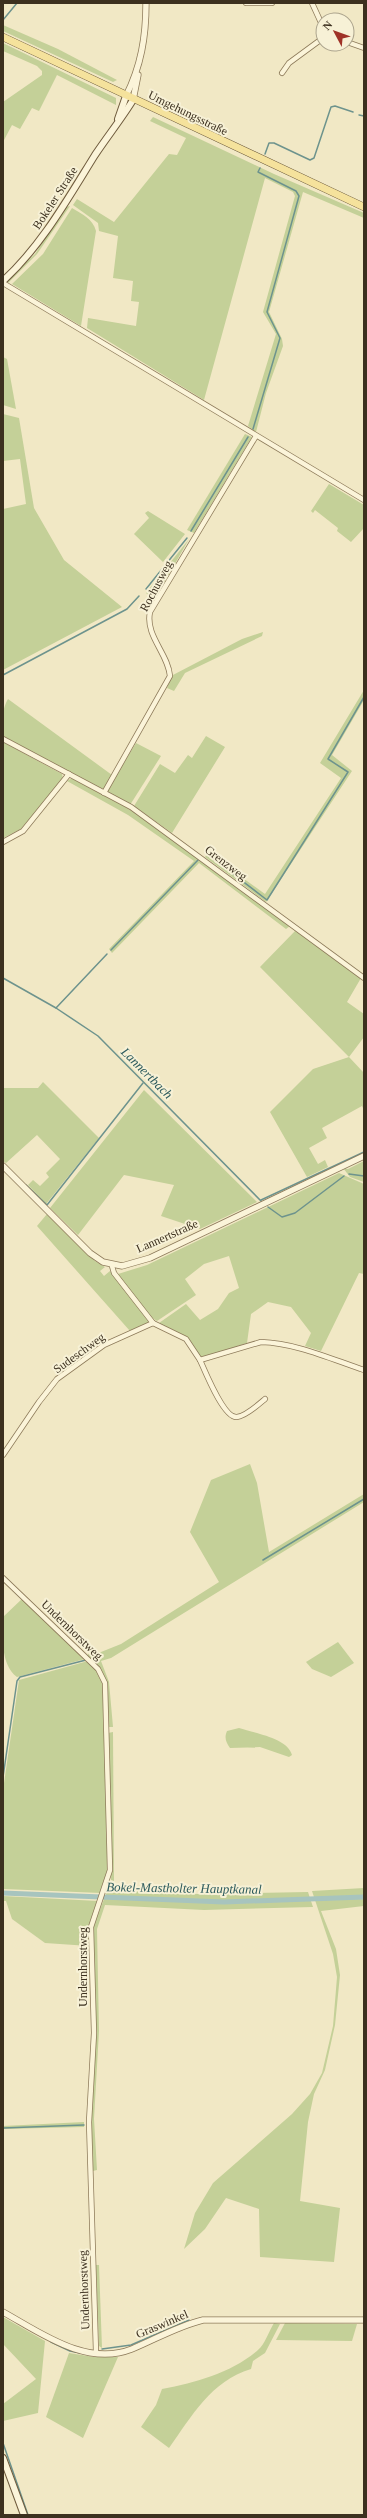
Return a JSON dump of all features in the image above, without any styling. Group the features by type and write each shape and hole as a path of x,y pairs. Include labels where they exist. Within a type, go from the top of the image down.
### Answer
{"main road":[{"name":"Umgehungsstraße","path":"3,37 130,98 364,206"},
{"name":"Bokeler Straße","path":"3,282 22,263 45,235 130,98"},
{"path":"3,2458 24,2515"}],"street":[{"path":"130,98 138,70 146,29 146,3"},
{"path":"246,3 272,3"},
{"path":"282,73 289,63 315,44"},
{"path":"3,282 364,500"},
{"name":"Rochusweg","path":"104,792 170,676 169,665 150,630 150,612 256,436"},
{"name":"Grenzweg","path":"3,739 131,807 176,838 364,978"},
{"path":"3,842 23,831 69,774"},
{"name":"Lannertstraße","path":"112,1266 130,1265 150,1258 364,1156"},
{"path":"3,1166 90,1253 112,1266 114,1273 153,1323 186,1339 200,1360 215,1392 232,1417 238,1417 265,1400"},
{"name":"Sudeschweg","path":"3,1456 39,1402 57,1379 104,1345 153,1323"},
{"path":"200,1360 261,1342 270,1342 294,1347 364,1370"},
{"name":"Undernhorstweg","path":"3,1578 98,1669 105,1683 110,1870 91,1927 94,2033 89,2122 96,2352"},
{"name":"Graswinkel","path":"3,2312 62,2344 83,2351 96,2352 127,2350 181,2326 203,2320 364,2320"}],"green space":[{"path":"3,25 58,49 117,80 113,82 3,31"},
{"path":"3,43 116,98 116,105 57,75 39,111 32,108 20,129 12,125 3,142 3,102 42,75 42,71 37,66 3,51"},
{"path":"153,117 274,174 364,213 364,218 303,192 269,312 282,339 283,346 266,393 256,432 248,426 276,334 263,312 295,196 293,192 265,178 204,400 87,328 88,318 136,326 139,302 131,301 133,281 113,278 118,236 99,231 98,223 73,205 77,199 114,222 169,154 177,155 186,138 150,121"},
{"path":"70,206 37,254 8,283 8,280 35,254 66,207"},
{"path":"72,208 90,220 96,231 81,326 12,284 43,254"},
{"path":"3,357 7,359 16,409 3,405"},
{"path":"3,414 19,418 34,508 64,560 122,607 3,670 3,509 26,504 20,459 3,461"},
{"path":"245,434 252,437 194,533 187,530"},
{"path":"329,484 364,505 364,528 351,542 337,531 338,528 315,510 313,513 311,511"},
{"path":"148,511 185,534 163,562 134,534 149,518 145,513"},
{"path":"189,539 156,597 152,598 146,593"},
{"path":"263,632 262,636 185,673 174,691 167,688 171,676 242,639"},
{"path":"364,690 364,700 332,755 352,771 266,902 205,857 208,853 265,894 341,778 320,763"},
{"path":"8,699 112,775 104,788 100,789 3,736 3,712"},
{"path":"206,736 225,747 172,833 134,806 160,764 175,773 188,755 192,758"},
{"path":"3,742 62,774 63,779 21,829 3,838"},
{"path":"136,743 161,756 130,805 109,794 107,790"},
{"path":"72,778 130,808 290,926 286,929 199,863 112,953 109,949 194,861 128,815 67,781"},
{"path":"296,930 361,978 347,1002 364,1014 364,1037 349,1057 260,967"},
{"path":"349,1057 364,1073 364,1110 362,1106 322,1128 327,1138 309,1148 318,1164 325,1160 328,1167 307,1177 270,1112 313,1069"},
{"path":"43,1082 99,1138 46,1204 28,1185 33,1180 40,1186 49,1177 46,1173 60,1159 37,1135 6,1163 3,1161 3,1088 38,1088"},
{"path":"144,1090 257,1202 200,1229 161,1216 174,1185 124,1175 78,1235 50,1208"},
{"path":"364,1161 364,1182 350,1177 343,1168 348,1169"},
{"path":"339,1173 364,1184 364,1274 359,1273 321,1351 305,1346 311,1333 291,1307 268,1302 251,1314 247,1343 202,1358 193,1347 159,1323 186,1304 200,1320 218,1309 229,1293 239,1288 229,1256 204,1264 185,1279 196,1295 157,1321 149,1316 118,1274 147,1265"},
{"path":"47,1214 95,1261 105,1267 100,1271 104,1276 110,1271 113,1274 149,1320 147,1325 130,1331 37,1226"},
{"path":"250,1464 257,1483 269,1552 364,1494 364,1502 111,1658 101,1661 109,1682 113,1727 109,1727 106,1683 86,1656 93,1651 96,1654 121,1644 219,1582 190,1532 211,1480"},
{"path":"23,1598 85,1659 17,1677 8,1665 5,1657 3,1617"},
{"path":"338,1642 354,1663 331,1677 312,1669 306,1662"},
{"path":"88,1661 97,1670 104,1683 109,1869 101,1893 3,1889 3,1790 19,1680"},
{"path":"239,1728 277,1740 289,1749 292,1755 289,1757 260,1747 230,1748 226,1740 227,1731"},
{"path":"113,1732 114,1881 111,1880 108,1733"},
{"path":"364,1888 364,1906 321,1911 336,1949 340,1975 335,2025 325,2070 314,2094 308,2122 300,2201 340,2208 334,2262 260,2257 259,2209 226,2198 205,2229 184,2249 195,2213 213,2183 292,2114 310,2094 322,2073 333,2026 337,1977 333,1954 312,1891"},
{"path":"108,1889 198,1894 308,1892 313,1907 204,1910 105,1905 97,1929 99,2031 94,2119 97,2170 93,2171 91,2122 93,1927"},
{"path":"3,1896 98,1901 89,1926 89,1946 45,1943 12,1919 6,1901 3,1901"},
{"path":"84,2122 84,2127 3,2129 3,2126"},
{"path":"96,2265 99,2265 102,2348 99,2346"},
{"path":"3,2317 45,2341 38,2413 3,2421 3,2404 36,2379 3,2344"},
{"path":"274,2323 280,2324 265,2353 253,2361 251,2369 225,2382 214,2391 195,2412 169,2448 141,2427 156,2405 162,2389 201,2380 237,2365 258,2350 265,2341"},
{"path":"285,2323 357,2324 352,2341 276,2340"},
{"path":"69,2353 94,2357 118,2357 83,2438 46,2417"}],"waterway":[{"path":"3,20 17,3"},
{"path":"265,154 269,143 274,143 310,160 314,158 331,107 335,106 353,112"},
{"path":"359,115 364,116"},
{"path":"253,429 280,338 267,312 299,196 296,191 258,172 260,168"},
{"path":"191,531 248,437"},
{"path":"146,589 187,538"},
{"path":"3,675 127,609 139,596"},
{"path":"207,854 267,900 348,772 328,759 364,697"},
{"path":"111,950 198,860"},
{"path":"56,1008 107,954"},
{"name":"Lannertbach","path":"3,978 56,1008 98,1036 261,1201"},
{"path":"26,1185 47,1205 143,1083"},
{"path":"261,1200 364,1152"},
{"name":"Lannertbach","path":"349,1174 364,1176"},
{"name":"Lannertbach","path":"268,1207 282,1217 295,1213 344,1176"},
{"path":"263,1560 364,1499"},
{"path":"3,1777 17,1681 20,1677 86,1660"},
{"name":"Bokel-Mastholter Hauptkanal","path":"3,1893 224,1902 364,1897"},
{"path":"3,2128 84,2125"},
{"path":"102,2349 131,2345 189,2320"},
{"path":"51,2342 70,2351 91,2355"},
{"path":"3,2443 28,2515"}]}
